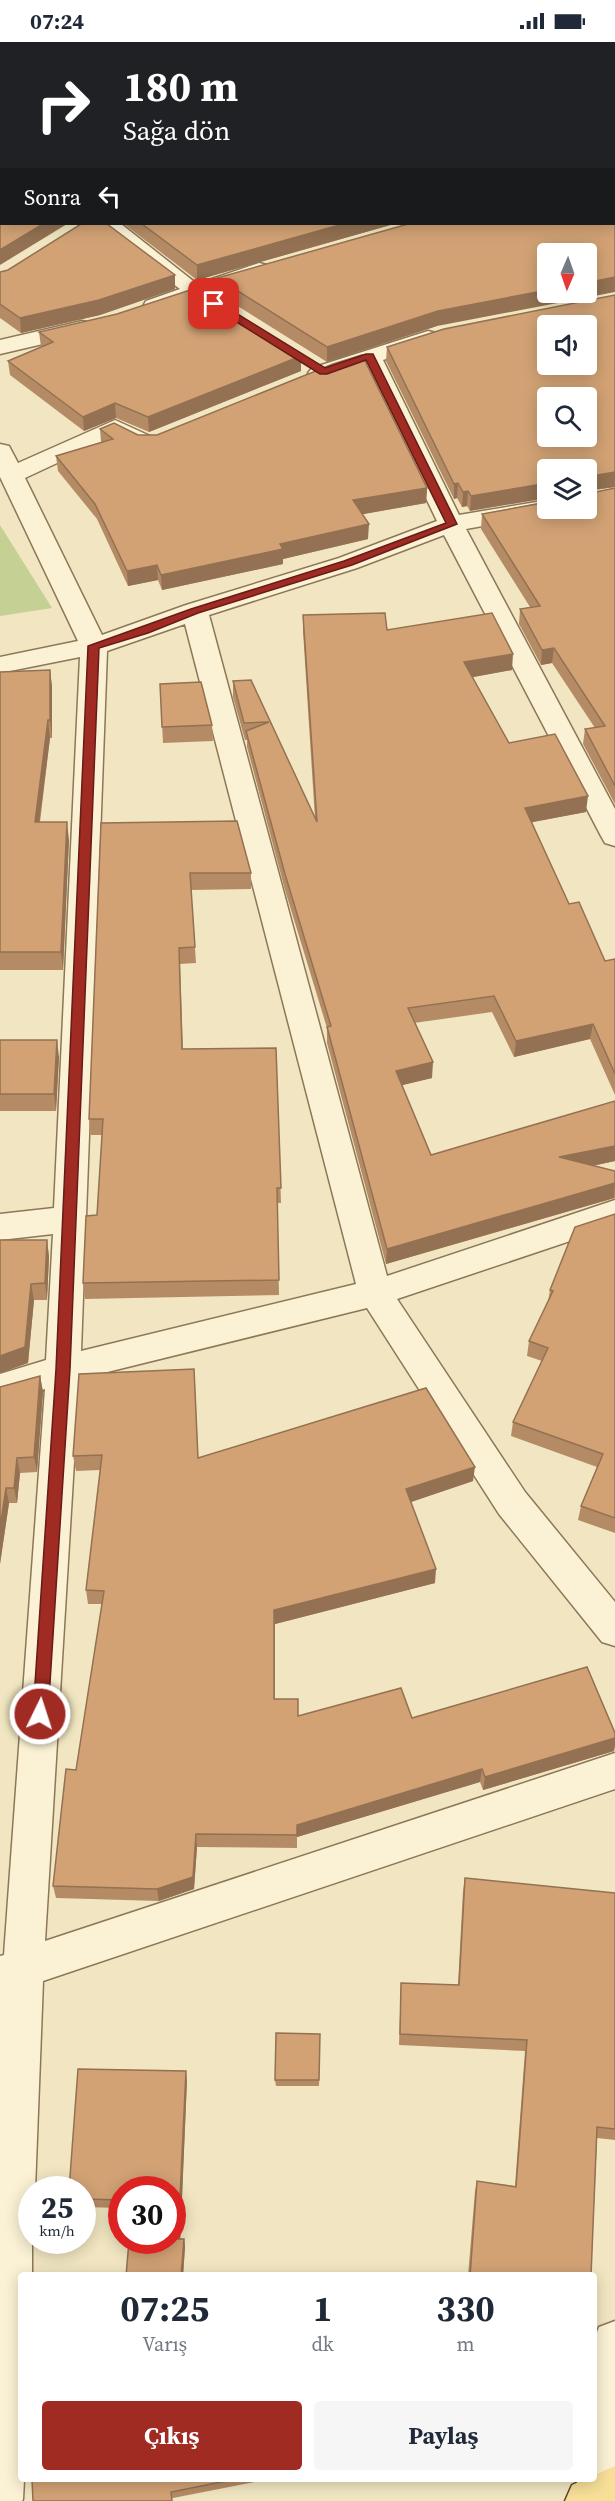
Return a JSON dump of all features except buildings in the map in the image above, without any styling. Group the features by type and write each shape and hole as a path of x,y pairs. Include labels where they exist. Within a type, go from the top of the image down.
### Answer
{"street":[{"path":"109,225 196,292 216,304"},
{"path":"133,313 196,292 214,283 280,264"},
{"path":"0,347 101,323"},
{"path":"310,371 449,333"},
{"path":"369,356 451,524 615,836"},
{"path":"11,475 115,427 148,443 159,439"},
{"path":"0,451 94,646 63,1369 12,1972 0,2499"},
{"path":"0,665 94,646 144,631 195,611 348,563 451,524 537,509"},
{"path":"195,611 375,1293 512,1503 615,1630"},
{"path":"0,1388 63,1369 375,1293 615,1214"},
{"path":"0,1227 69,1219"},
{"path":"12,1972 615,1771"},
{"path":"600,2496 615,2343"}],"green space":[{"path":"0,525 52,608 0,616"}],"route":[{"path":"40,1714 63,1369 94,646 144,631 195,611 348,563 451,524 369,356 324,372 214,304"}]}
